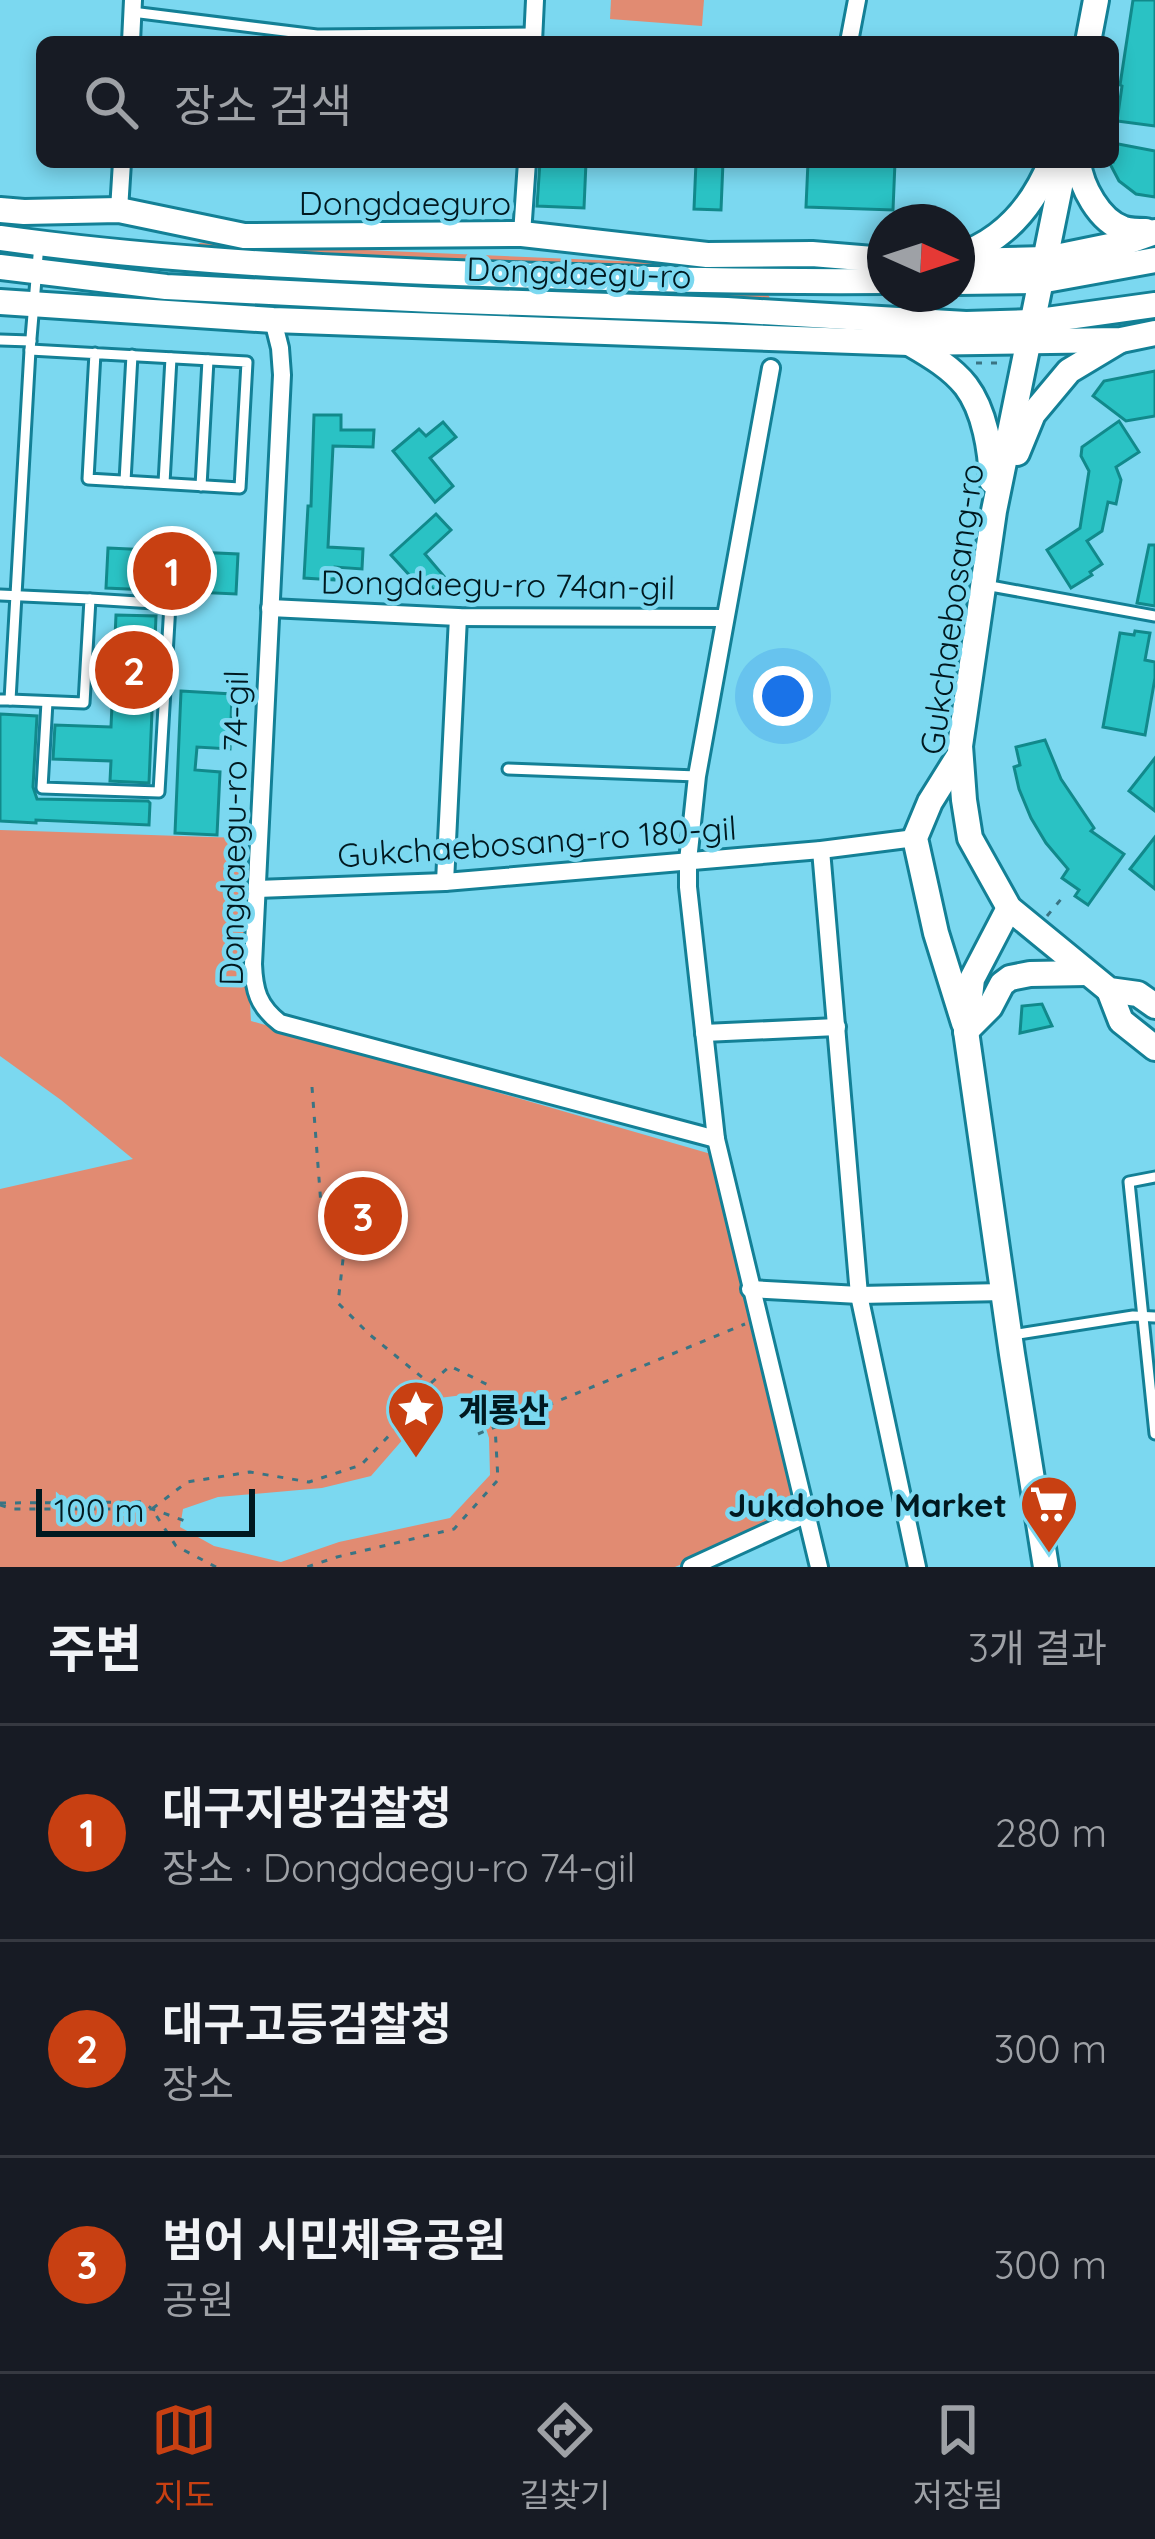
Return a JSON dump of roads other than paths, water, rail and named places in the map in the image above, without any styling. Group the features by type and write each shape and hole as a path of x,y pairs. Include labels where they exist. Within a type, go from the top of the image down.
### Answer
{"main road":[{"path":"1089,36 1096,0"},
{"path":"975,250 1016,221 1049,168"},
{"name":"Gukchaebosang-ro","path":"1010,908 970,838 960,754 994,511 1064,168"},
{"path":"1079,168 1080,180 1103,215 1121,229 1155,232"},
{"name":"Dongdaeguro","path":"0,210 118,210 244,236 522,234 707,255 867,259"},
{"path":"975,261 1043,270 1155,232"},
{"name":"Dongdaegu-ro","path":"0,238 250,265 572,278 867,281"},
{"path":"975,279 1148,262"},
{"path":"1148,262 1134,269 1129,286 1132,296 1151,306"},
{"name":"Dongdaegu-ro","path":"0,267 166,287 727,310 913,332"},
{"name":"Dongdaegu-ro","path":"0,302 273,320 913,332 1031,332 1151,306"},
{"path":"947,312 913,332 967,387 982,422 992,466 994,511"},
{"path":"1031,332 1121,340 1155,333"},
{"path":"994,511 1033,413 1069,371 1121,340"},
{"path":"960,754 930,802 915,838 936,934 966,1030 1046,1567"},
{"path":"966,1030 973,979 1010,908 1109,990 1138,994 1155,1006"},
{"path":"966,1030 1010,978 1087,973"},
{"path":"1109,990 1121,1021 1155,1048"}],"street":[{"path":"533,36 535,0"},
{"path":"850,36 857,0"},
{"path":"130,36 133,6"},
{"path":"118,210 122,168"},
{"path":"522,234 526,168"},
{"name":"Dongdaegu-ro 74-gil","path":"273,320 282,375 253,964 259,1002 280,1022 716,1138"},
{"path":"771,368 697,776 688,861 716,1138 819,1567"},
{"name":"Dongdaegu-ro 74an-gil","path":"270,608 458,617 725,618"},
{"path":"445,882 458,617"},
{"name":"Gukchaebosang-ro 180-gil","path":"257,889 445,882 915,838"},
{"path":"820,850 859,1295 917,1567"},
{"path":"704,1034 837,1028"},
{"path":"750,1289 859,1295 1004,1292"},
{"path":"691,1567 807,1514"}],"lane":[{"path":"133,6 317,35 389,36"},
{"path":"39,244 17,596 5,700 84,703 90,599"},
{"path":"0,340 95,353 247,362 240,488 88,479 95,353"},
{"path":"125,481 132,356"},
{"path":"164,484 171,358"},
{"path":"201,486 208,360"},
{"path":"985,585 1155,616"},
{"path":"0,595 170,604 159,792 42,788 47,701"},
{"path":"508,769 697,776"},
{"path":"1155,1177 1129,1182 1149,1317 1155,1434"},
{"path":"1009,1335 1149,1317"}],"place":[{"name":"대구지방검찰청","path":"172,571"},
{"name":"대구고등검찰청","path":"134,670"},
{"name":"범어 시민체육공원","path":"363,1216"},
{"name":"계룡산","path":"416,1460"},
{"name":"Jukdohoe Market","path":"1049,1555"}]}
